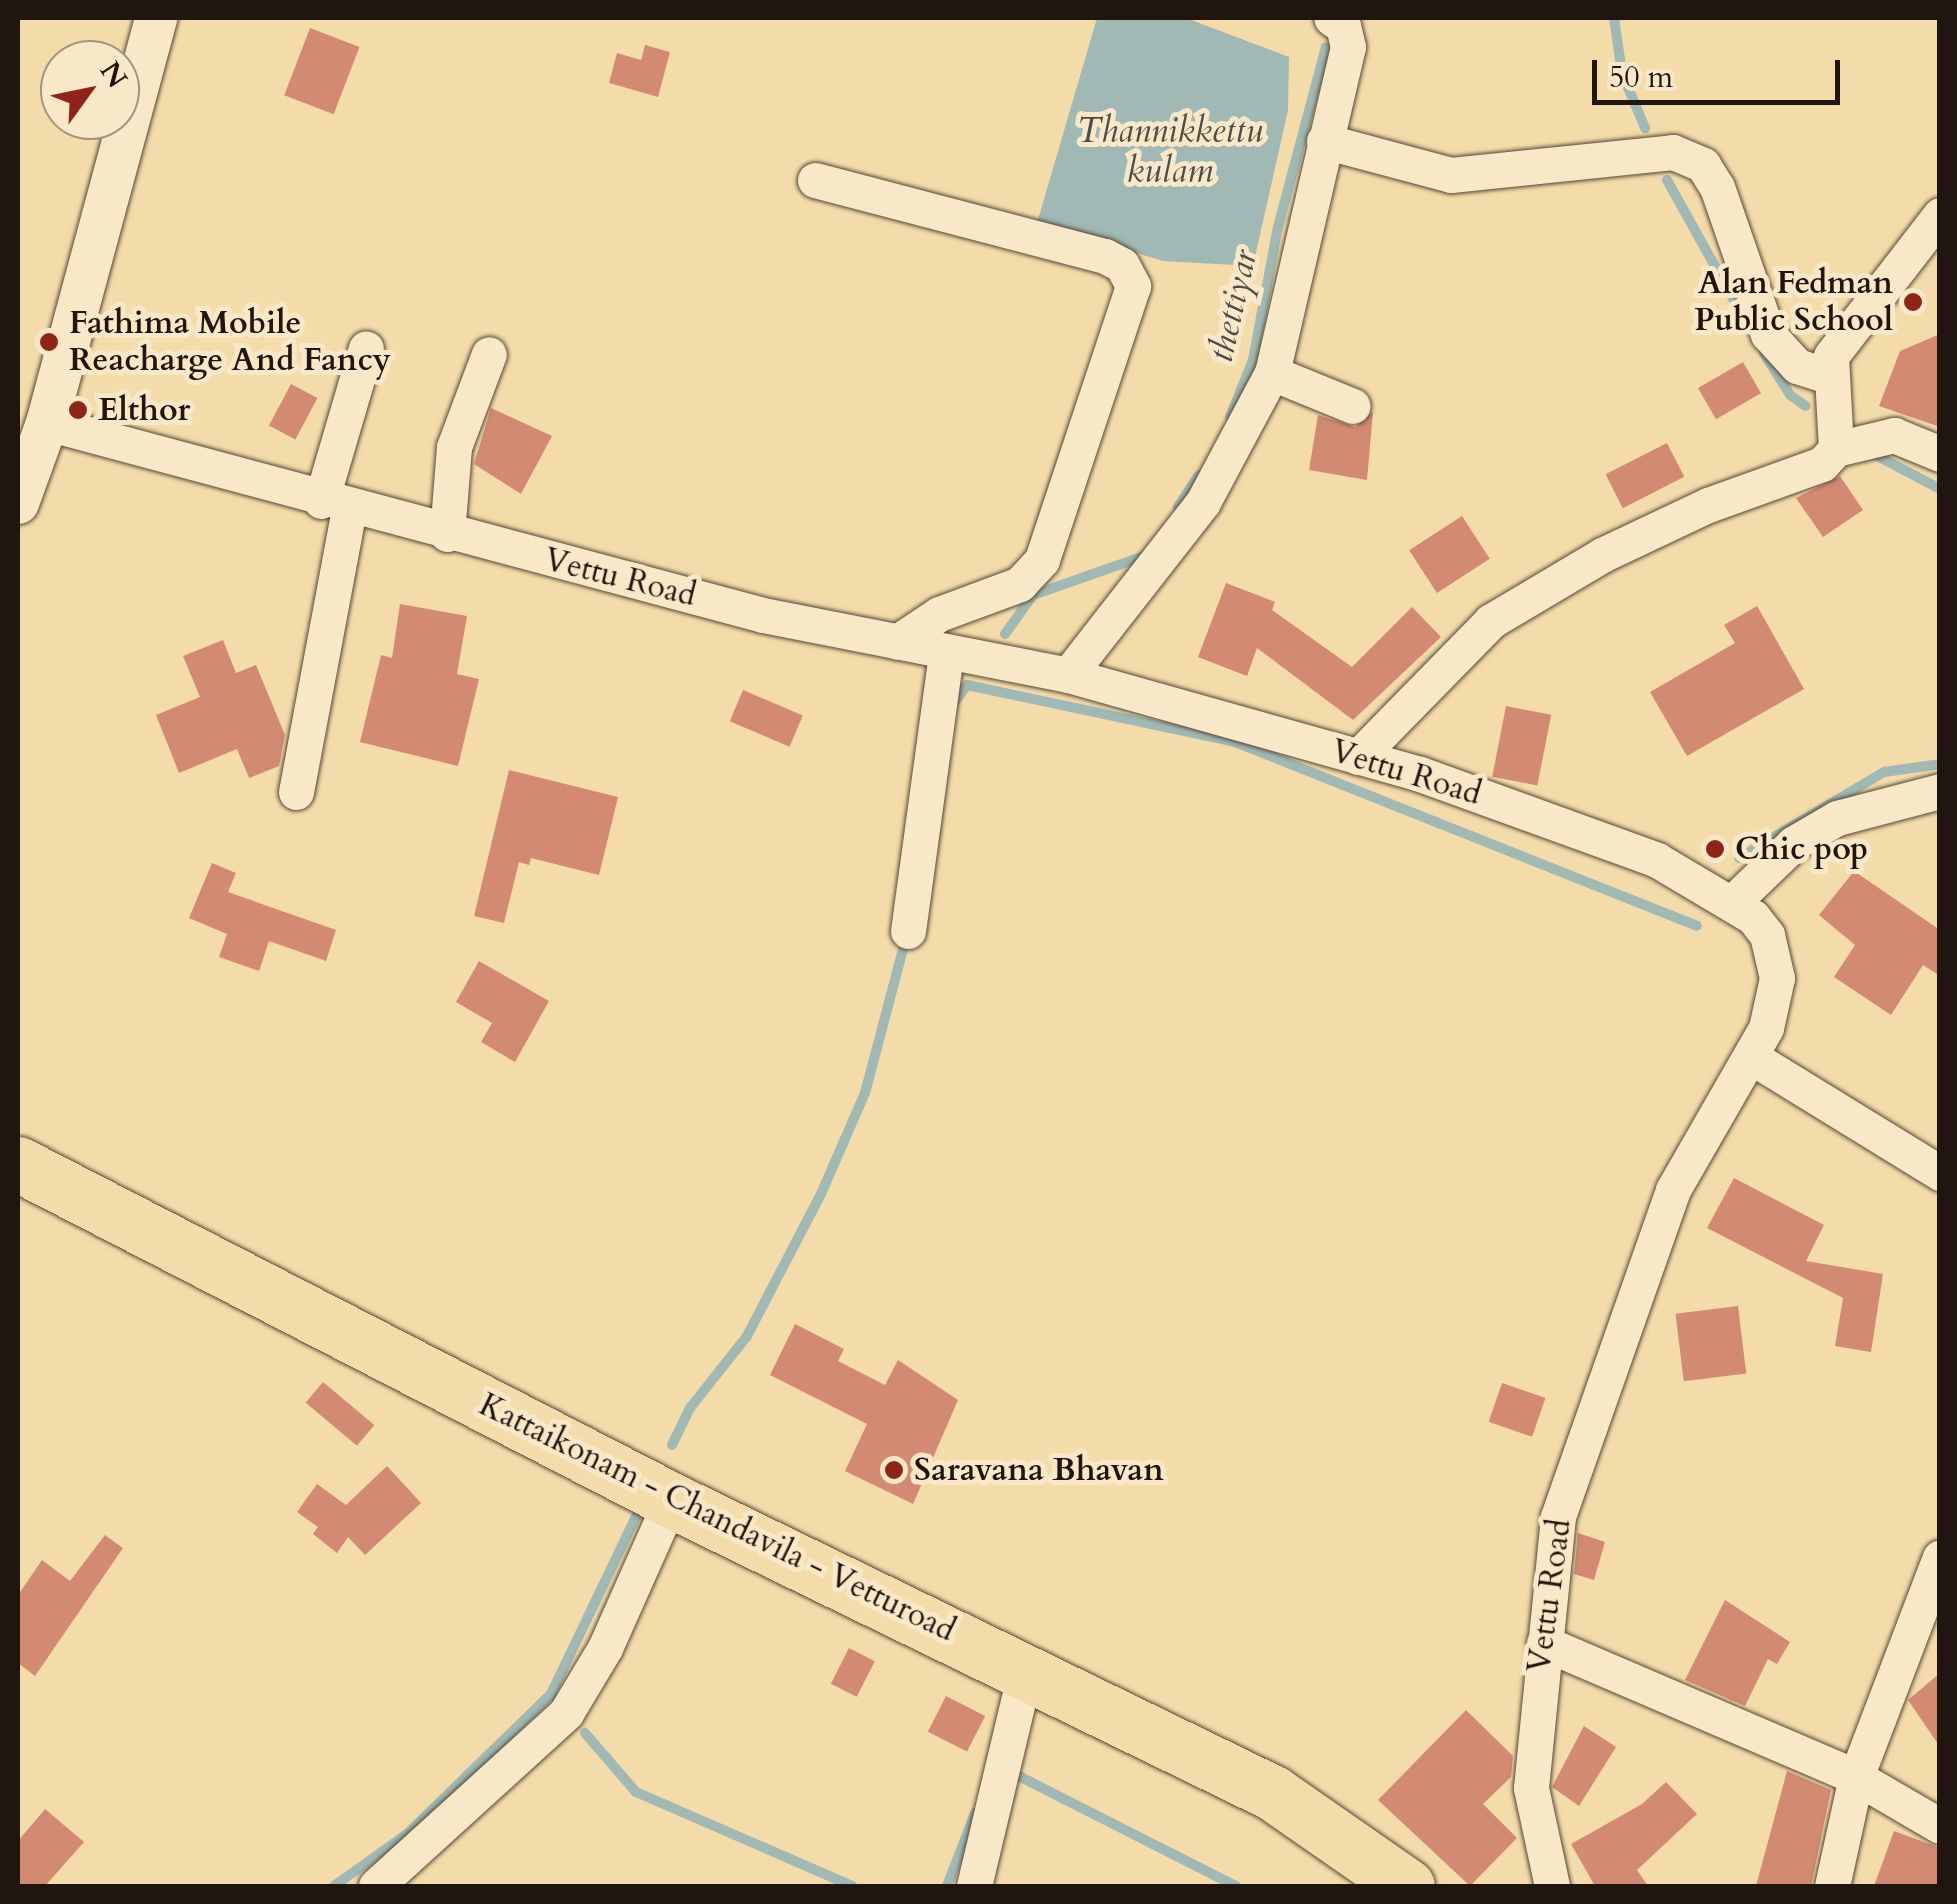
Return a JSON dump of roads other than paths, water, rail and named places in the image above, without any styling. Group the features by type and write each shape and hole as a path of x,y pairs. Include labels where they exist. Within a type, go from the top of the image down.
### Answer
{"main road":[{"name":"Kattaikonam - Chandavila - Vetturoad","path":"18,1164 671,1500 1026,1668 1273,1793 1407,1886"}],"street":[{"path":"18,504 46,423 156,18"},
{"path":"1068,676 1203,502 1272,373 1348,47 1343,26 1332,18"},
{"path":"1324,142 1451,175 1673,152 1703,165 1717,186 1768,334 1796,366 1828,376"},
{"path":"816,180 1105,256 1122,265 1133,286 1042,560 1020,584 938,614 898,642"},
{"path":"1836,449 1828,376 1831,356 1940,214"},
{"path":"296,792 335,505 366,348"},
{"path":"447,534 454,447 489,354"},
{"path":"1272,373 1353,406"},
{"name":"Vettu Road","path":"46,423 447,534 898,642 1068,676 1358,756 1657,860 1734,901 1767,934 1777,978 1753,1058 1672,1190 1558,1518 1530,1788 1552,1886"},
{"path":"1358,756 1491,621 1602,556 1708,505 1804,473 1836,449 1894,435 1940,454"},
{"path":"908,931 946,652"},
{"path":"1734,901 1794,843 1837,818 1940,791"},
{"path":"1753,1058 1940,1172"},
{"path":"376,1886 566,1713 605,1648 671,1500"},
{"path":"1832,1886 1856,1776 1940,1556"},
{"path":"1544,1642 1856,1776 1940,1826"},
{"path":"974,1886 1026,1668"}],"water":[{"name":"Thannikkettu kulam","path":"1097,18 1186,18 1289,57 1288,110 1253,266 1163,261 1037,223"}],"waterway":[{"path":"1614,18 1622,73 1645,128"},
{"name":"thettiyar","path":"1230,417 1253,360 1278,227 1326,47"},
{"path":"1667,180 1750,329"},
{"path":"1764,353 1790,395 1806,406"},
{"path":"1868,451 1940,489"},
{"name":"thettiyar","path":"1178,507 1199,475"},
{"path":"1005,634 1033,595 1147,555"},
{"path":"951,707 967,685 1235,742 1697,926"},
{"path":"1739,858 1884,772 1940,764"},
{"path":"672,1445 690,1408 747,1336 821,1194 865,1093 906,938"},
{"path":"334,1886 407,1834 551,1694 642,1504"},
{"path":"585,1733 636,1792 852,1886"},
{"path":"1007,1770 1236,1886"},
{"path":"947,1886 975,1813"}],"place":[{"name":"Alan Fedman Public School","path":"1913,302"},
{"name":"Fathima Mobile Reacharge And Fancy","path":"49,342"},
{"name":"Elthor","path":"78,410"},
{"name":"Chic pop","path":"1715,849"},
{"name":"Saravana Bhavan","path":"894,1470"}]}
